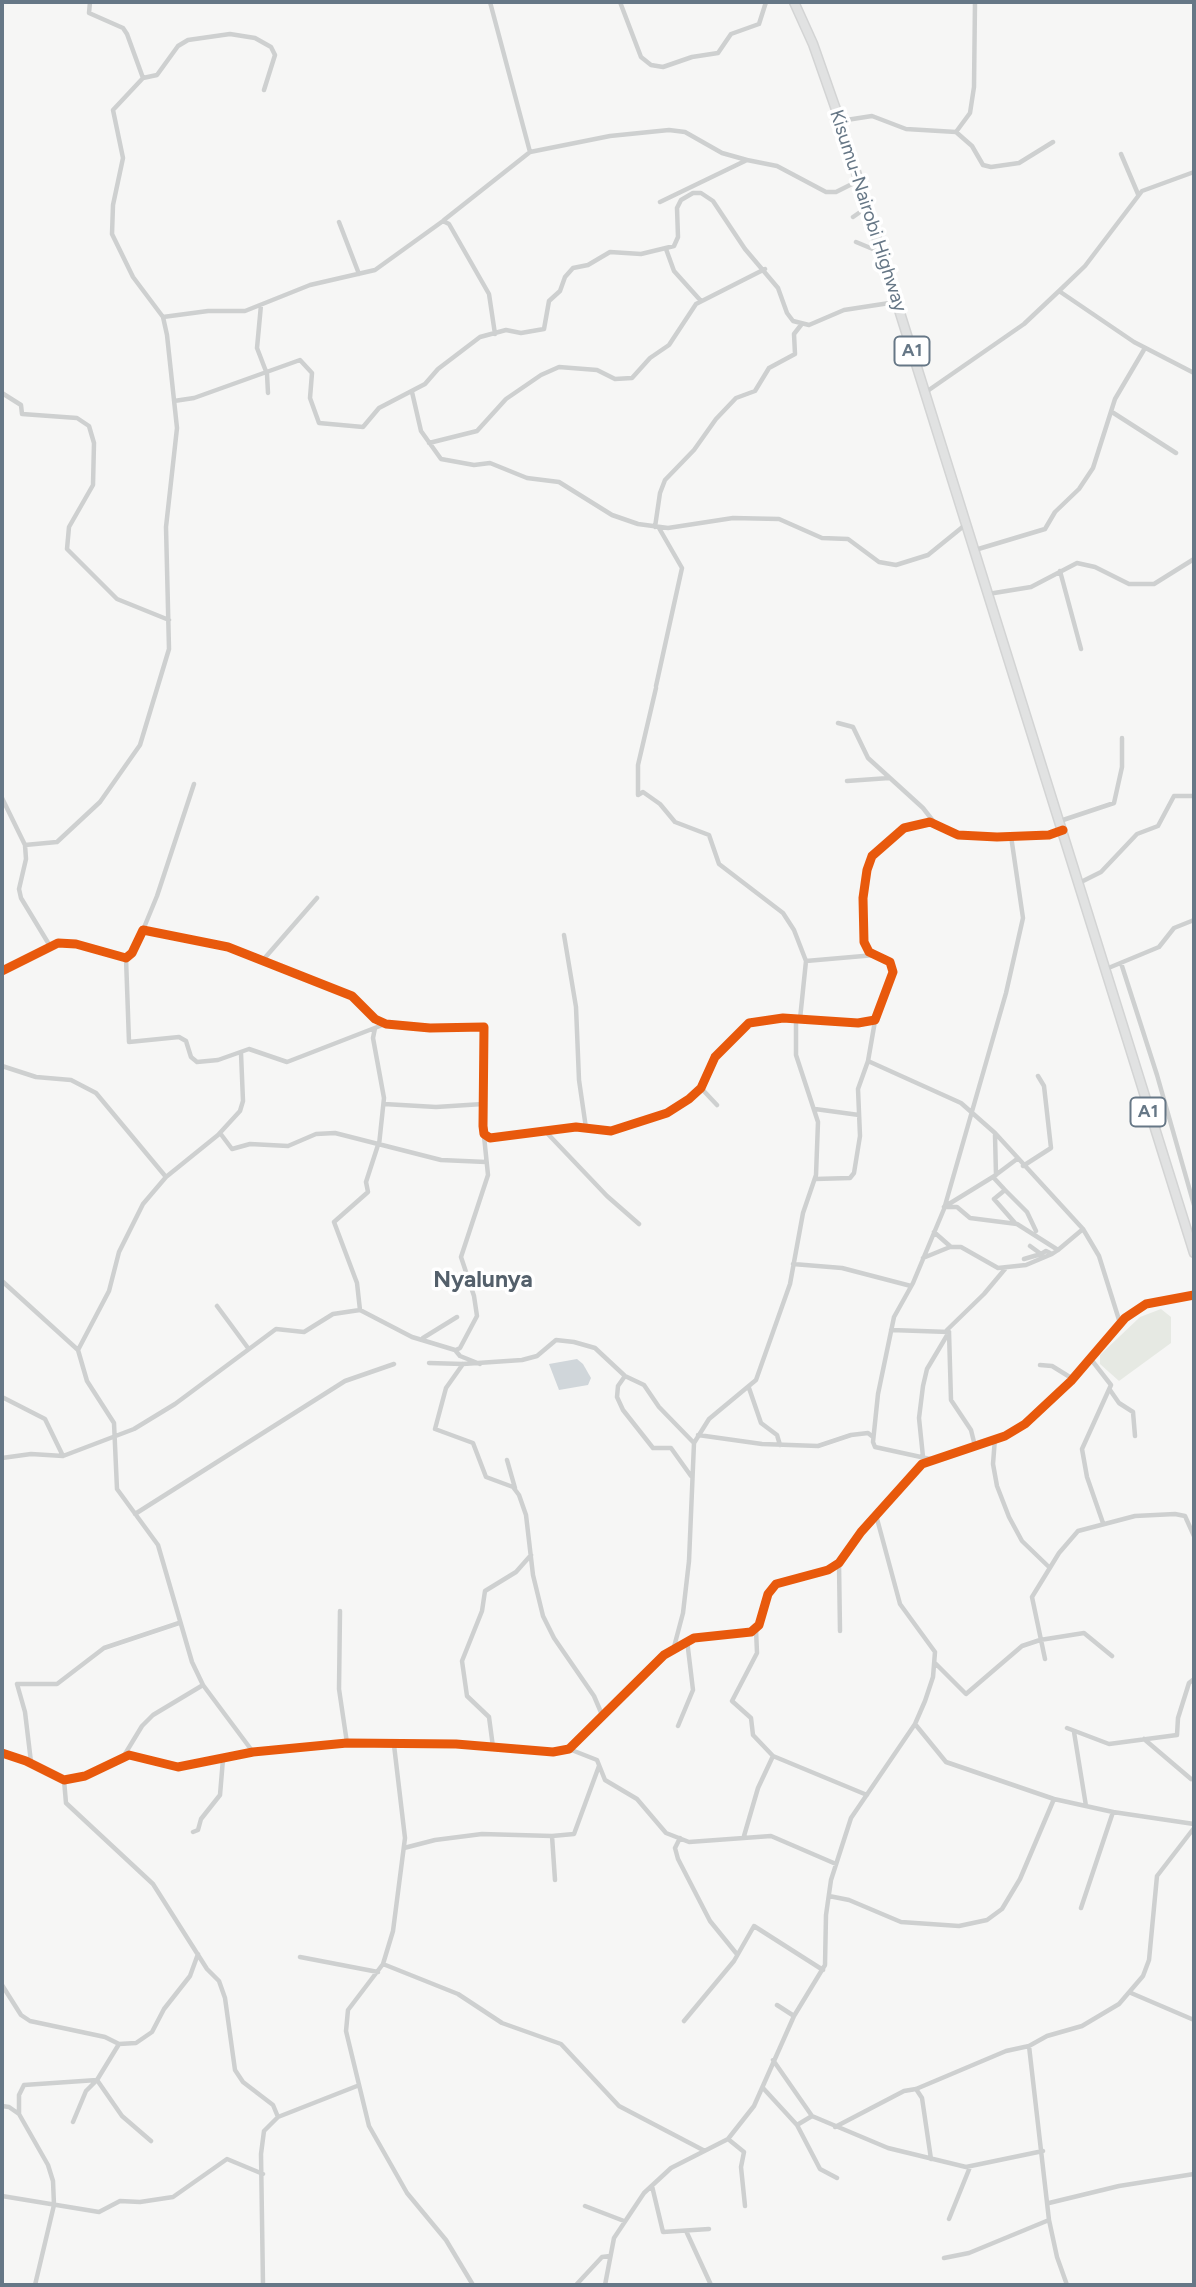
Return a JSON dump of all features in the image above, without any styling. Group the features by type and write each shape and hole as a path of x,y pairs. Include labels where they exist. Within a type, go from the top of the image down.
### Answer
{"highway":[{"name":"Kisumu-Nairobi Highway","path":"794,2 813,44 840,121 1062,826"},
{"name":"A1","path":"1062,826 1104,970 1194,1253"}],"street":[{"path":"90,2 89,13 123,28 143,78"},
{"path":"490,2 530,152"},
{"path":"620,2 641,57 651,65 663,67 692,57 718,54 731,34 759,24 766,2"},
{"path":"956,132 970,113 974,87 975,2"},
{"path":"25,845 48,844 60,840 100,802 140,745 168,660 166,527 176,445 174,401 163,317 133,277 112,234 113,205 123,158 113,110 143,78 157,75 178,46 188,40 230,34 255,37 271,47 275,55 264,90"},
{"path":"840,121 872,116 906,129 956,132 972,146 983,164 991,167 1019,163 1053,142"},
{"path":"163,317 208,311 245,311 310,285 359,274 392,260 530,152 610,136 669,130 685,132 722,153 777,166 825,192 841,190 859,181"},
{"path":"1121,154 1138,194"},
{"path":"660,202 747,160"},
{"path":"925,393 1024,324 1085,266 1138,194 1147,187 1194,172"},
{"path":"174,401 194,398 267,374 288,362 300,360 305,363 313,379 310,398 318,423 363,428 379,408 412,392 480,337 544,329 550,301 560,291 565,277 573,268 588,265 610,252 640,254 666,249 677,241 676,219 681,200 687,195 701,193 713,201 746,249 765,269 778,288 787,313 801,325"},
{"path":"853,217 867,207"},
{"path":"443,221 449,224 489,294 495,334"},
{"path":"339,222 359,274"},
{"path":"856,242 881,252"},
{"path":"666,249 674,271 701,301"},
{"path":"429,443 477,430 506,400 541,375 559,367 597,370 615,379 632,378 650,358 669,345 701,301 765,269"},
{"path":"1059,291 1145,348 1194,373"},
{"path":"674,1647 683,1613 689,1561 694,1443 709,1419 756,1380 790,1284 803,1213 815,1180 818,1122 796,1055 806,961 794,930 783,912 719,864 709,835 675,822 660,804 643,792 638,794 638,765 682,568 657,528 660,493 665,480 694,450 707,427 732,403 754,391 769,368 795,354 794,334 801,325 817,322 844,310 896,302"},
{"path":"261,305 257,348 267,374 268,393"},
{"path":"974,550 1036,533 1049,525 1055,512 1087,478 1115,399 1145,348"},
{"path":"412,392 419,424 429,443 446,460 474,465 490,463 527,478 559,482 625,520 638,524 657,528 733,518 779,519 822,538 849,539 879,562 896,565 928,555 966,524"},
{"path":"2,393 21,405 22,414 77,418 89,426 94,443 93,485 69,527 67,549 117,599 169,620"},
{"path":"1112,412 1176,453"},
{"path":"988,594 1031,587 1071,564 1084,564 1118,580 1141,586 1163,579 1194,559"},
{"path":"1060,571 1081,649"},
{"path":"838,723 853,727 868,758 923,808 940,829"},
{"path":"815,1180 850,1178 855,1173 860,1136 858,1089 875,1020 893,972 890,962 866,948 862,926 865,884 872,856 884,842 920,822 930,822 940,829 958,835 1049,835 1062,826 1114,803 1122,766 1122,738"},
{"path":"847,781 890,778"},
{"path":"126,958 132,953 157,896 194,784"},
{"path":"1079,883 1101,872 1137,834 1155,829 1174,796 1194,796"},
{"path":"2,798 25,845 20,894 50,946"},
{"path":"932,1459 878,1450 873,1437 882,1368 894,1317 911,1286 944,1207 1006,993 1023,918 1011,836"},
{"path":"263,960 317,898"},
{"path":"1104,970 1159,947 1174,928 1194,920"},
{"path":"142,930 228,947 263,960 352,996 375,1019 386,1024 430,1028 484,1027 483,1104 488,1174 461,1257 474,1296 477,1316 460,1348 455,1350"},
{"path":"564,934 576,1007 579,1080 586,1128"},
{"path":"2,971 50,946 76,944 126,958"},
{"path":"806,961 875,955"},
{"path":"126,958 130,1044 179,1037 186,1041 191,1057 199,1062 249,1049 265,1052 287,1062 386,1024"},
{"path":"1121,963 1157,1075 1194,1205"},
{"path":"484,1134 494,1139 586,1128 611,1131 629,1127 679,1107 701,1088 715,1058 740,1030 760,1021 798,1019 858,1023 875,1020"},
{"path":"360,1310 357,1283 334,1222 368,1192 366,1182 379,1145 384,1104 373,1038 375,1028"},
{"path":"78,1350 109,1291 119,1252 138,1212 166,1177 220,1133 242,1106 241,1053"},
{"path":"867,1060 939,1091 971,1110 995,1133 1083,1229 1099,1256 1120,1323"},
{"path":"2,1066 36,1077 72,1080 96,1093 166,1177"},
{"path":"1023,1166 1051,1148 1044,1086 1038,1076"},
{"path":"701,1088 717,1105"},
{"path":"384,1104 436,1107 483,1104"},
{"path":"815,1109 859,1115"},
{"path":"546,1132 607,1196 639,1224"},
{"path":"220,1133 232,1149 250,1144 288,1146 316,1135 335,1133 442,1160 486,1162"},
{"path":"995,1133 995,1176 1027,1212 1039,1235"},
{"path":"944,1207 995,1176 1017,1159"},
{"path":"1005,1190 994,1199 1011,1221 1039,1235 1058,1250"},
{"path":"944,1207 957,1207 970,1218 1017,1224"},
{"path":"923,1258 951,1247 961,1247 1004,1269 1032,1264 1058,1250 1083,1229"},
{"path":"934,1232 951,1247"},
{"path":"1030,1246 1041,1254"},
{"path":"1024,1259 1046,1251 1052,1254"},
{"path":"793,1264 853,1270 911,1286"},
{"path":"923,1457 919,1418 927,1369 948,1331 1004,1269"},
{"path":"2,1281 78,1350 87,1381 114,1423 117,1489 162,1554 179,1623 203,1685 253,1752"},
{"path":"867,1795 773,1756 753,1735 751,1718 732,1701 757,1653 756,1629 768,1594 776,1584 828,1570 839,1563 876,1514 912,1474 932,1459 975,1447 1025,1424 1073,1379 1120,1323 1146,1304 1194,1295"},
{"path":"216,1306 248,1348"},
{"path":"2,1458 31,1454 62,1456 134,1429 175,1404 276,1329 304,1332 333,1314 360,1310 412,1337 455,1350 460,1356 480,1364"},
{"path":"422,1338 457,1317"},
{"path":"891,1330 948,1331"},
{"path":"948,1331 951,1400 971,1430 975,1447"},
{"path":"429,1363 480,1364 530,1358 556,1340 564,1339 594,1349 625,1376 645,1385 659,1407 694,1443"},
{"path":"1090,1358 1109,1382 1110,1391 1119,1403 1132,1410 1135,1436"},
{"path":"135,1514 345,1381 394,1364"},
{"path":"463,1364 446,1388 435,1429 473,1443 486,1477 515,1489"},
{"path":"1040,1365 1052,1366 1073,1379"},
{"path":"625,1376 618,1386 617,1397 623,1410 653,1448 671,1448 691,1477"},
{"path":"749,1388 761,1423 776,1436 780,1445"},
{"path":"1103,1523 1087,1477 1082,1449 1100,1404 1110,1391"},
{"path":"2,1397 45,1419 62,1456"},
{"path":"698,1435 780,1445 818,1446 869,1433 873,1437"},
{"path":"995,1438 993,1464 997,1486 1009,1517 1022,1541 1050,1569"},
{"path":"507,1460 526,1515 537,1596 549,1629 594,1696 603,1717"},
{"path":"605,2285 614,2238 652,2186 671,2168 728,2139 743,2122 763,2088 772,2060 794,2016 823,1970 829,1896 851,1818 915,1724 935,1664 933,1650 900,1604 876,1514"},
{"path":"1045,1659 1031,1600 1078,1531 1135,1516 1182,1514 1194,1536"},
{"path":"493,1746 489,1717 467,1696 462,1661 482,1611 485,1591 516,1572 531,1554"},
{"path":"839,1563 840,1632"},
{"path":"340,1611 339,1689 347,1743"},
{"path":"31,1763 17,1684 57,1684 104,1648 179,1623"},
{"path":"569,1749 653,1664 674,1647 704,1636 742,1634 756,1629"},
{"path":"935,1664 965,1694 978,1686 1022,1646 1040,1640 1084,1633 1112,1656"},
{"path":"678,1726 693,1690 688,1640"},
{"path":"1067,1728 1110,1744 1177,1735 1178,1718 1189,1684 1194,1679"},
{"path":"124,1755 142,1726 153,1715 203,1685"},
{"path":"835,2127 904,2091 916,2090 1006,2051 1029,2046 1035,2040 1064,2033 1102,2016 1131,1993 1143,1976 1151,1952 1157,1876 1194,1826 1054,1799 946,1762 915,1724"},
{"path":"1074,1732 1086,1806"},
{"path":"1143,1738 1191,1779"},
{"path":"2,1753 31,1763 64,1780 85,1776 124,1755 134,1755 178,1767 253,1752 347,1743 493,1746 553,1752 569,1749 597,1760 605,1780 637,1798 659,1828 689,1842 744,1836 774,1836 836,1864"},
{"path":"394,1745 404,1848 393,1931 383,1964 352,2004 345,2018 369,2126 407,2193 446,2240 473,2285"},
{"path":"744,1836 758,1788 773,1756"},
{"path":"193,1832 198,1830 201,1819 220,1795 223,1759"},
{"path":"404,1848 435,1840 482,1834 552,1836 576,1832 599,1766"},
{"path":"64,1780 66,1803 139,1868 223,1989 235,2070 243,2082 273,2105 278,2117"},
{"path":"829,1896 916,1925 959,1926 987,1920 1002,1909 1020,1879 1054,1799"},
{"path":"1081,1908 1113,1812"},
{"path":"552,1836 555,1880"},
{"path":"680,1838 675,1848 678,1859 710,1921 736,1953"},
{"path":"684,2021 734,1961 736,1953 754,1926 823,1970"},
{"path":"2,1985 23,2018 119,2044 136,2043 147,2038 164,2009 190,1976 199,1959 197,1950"},
{"path":"300,1957 378,1972"},
{"path":"383,1964 458,1994 502,2023 561,2044 619,2106 703,2150"},
{"path":"1131,1993 1194,2020"},
{"path":"777,2005 794,2016"},
{"path":"73,2122 86,2091 97,2080 119,2044"},
{"path":"1029,2046 1044,2151 1049,2220 1067,2285"},
{"path":"772,2060 812,2116 888,2148 932,2160 971,2166 1044,2151"},
{"path":"19,2114 19,2095 24,2085 97,2080"},
{"path":"97,2080 121,2116 151,2141"},
{"path":"263,2285 261,2142 264,2131 278,2117 358,2086"},
{"path":"763,2088 797,2125 820,2169 837,2178"},
{"path":"916,2090 922,2098 932,2160"},
{"path":"2,2106 19,2114 48,2165 53,2181 54,2205 35,2285"},
{"path":"797,2125 812,2116"},
{"path":"728,2139 744,2152 741,2167 745,2206"},
{"path":"2,2196 99,2212 120,2201 169,2198 230,2158 263,2174"},
{"path":"949,2219 971,2166"},
{"path":"1049,2203 1119,2186 1194,2174"},
{"path":"652,2186 662,2230 666,2234 709,2229"},
{"path":"585,2206 624,2221"},
{"path":"944,2258 969,2253 1049,2220"},
{"path":"687,2232 711,2285"},
{"path":"576,2285 602,2257 610,2256"}],"shaded area":[{"path":"1161,1309 1171,1317 1171,1343 1119,1381 1100,1364 1100,1355 1140,1317"},
{"path":"577,1359 591,1378 588,1385 559,1390 549,1364"}],"cycle path":[{"path":"2,971 58,943 76,944 126,958 132,953 143,930 228,947 352,996 375,1019 386,1024 430,1028 484,1027 483,1126 484,1134 490,1138 576,1127 611,1131 667,1113 689,1099 701,1088 715,1057 749,1023 783,1018 858,1023 875,1020 893,972 890,962 869,952 864,942 863,898 867,870 872,856 904,828 930,822 958,835 997,837 1049,835 1063,830"},
{"path":"2,1753 26,1761 64,1780 85,1776 129,1755 178,1767 253,1752 347,1743 456,1744 553,1752 569,1749 664,1655 694,1638 751,1632 759,1625 768,1594 776,1584 828,1570 839,1563 861,1532 922,1464 1005,1436 1025,1424 1071,1381 1125,1318 1146,1304 1194,1295"}],"district":[{"name":"Nyalunya","path":"483,1280"}]}
